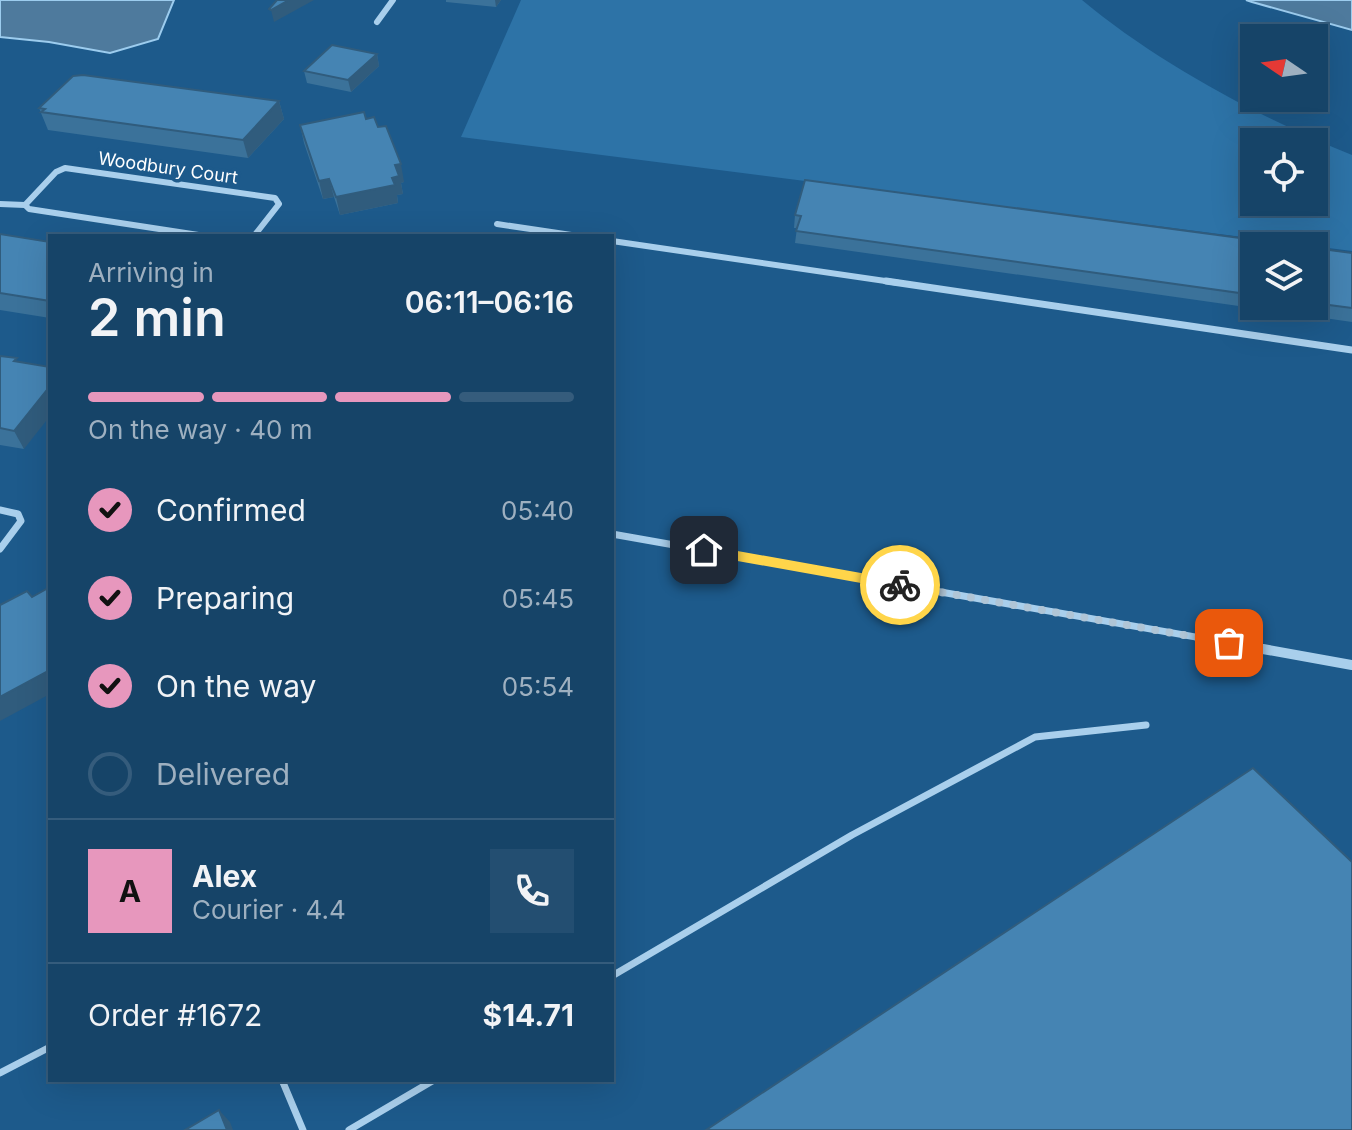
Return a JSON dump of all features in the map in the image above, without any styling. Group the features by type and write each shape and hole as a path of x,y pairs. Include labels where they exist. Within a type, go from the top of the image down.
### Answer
{"street":[{"path":"377,22 393,0"},
{"name":"Woodbury Court","path":"25,205 56,172 65,168 275,198 279,204 256,234"},
{"path":"0,204 25,205 29,209 192,234"},
{"path":"497,224 564,234"},
{"path":"614,241 1352,350"},
{"path":"0,510 18,514 21,521 0,549"},
{"path":"614,534 1352,665"}],"lane":[{"path":"614,975 852,835 1035,737 1146,725"},
{"path":"0,1073 48,1048"},
{"path":"283,1082 303,1130"},
{"path":"349,1130 431,1082"}],"shaded area":[{"path":"0,0 174,0 158,39 110,53 0,37"},
{"path":"521,0 1082,0 1176,67 1240,102 1240,112 1259,112 1290,128 1240,128 1240,216 1328,216 1328,145 1352,155 1352,251 1328,248 1328,232 1240,232 1240,237 461,137"},
{"path":"1246,0 1352,0 1352,30 1252,2"}],"building":[{"path":"277,0 289,0 269,9"},
{"path":"332,45 377,54 348,80 304,71"},
{"path":"73,76 279,101 243,140 41,112 45,109 39,108"},
{"path":"364,112 366,119 374,117 378,127 386,126 401,164 395,165 399,176 392,178 395,185 336,197 329,179 319,181 300,125"},
{"path":"805,180 1240,238 1240,293 796,231 801,216 795,215"},
{"path":"0,234 48,242 48,301 0,293"},
{"path":"1328,250 1352,253 1352,308 1328,305"},
{"path":"0,356 48,367 48,388 14,431 0,428"},
{"path":"48,588 48,671 0,697 0,605 27,591 32,597"},
{"path":"1253,768 1352,862 1352,1130 706,1130"},
{"path":"219,1110 227,1130 185,1130"}],"way so far":[{"path":"900,585 1229,643"}],"route":[{"path":"704,550 900,585"}]}
